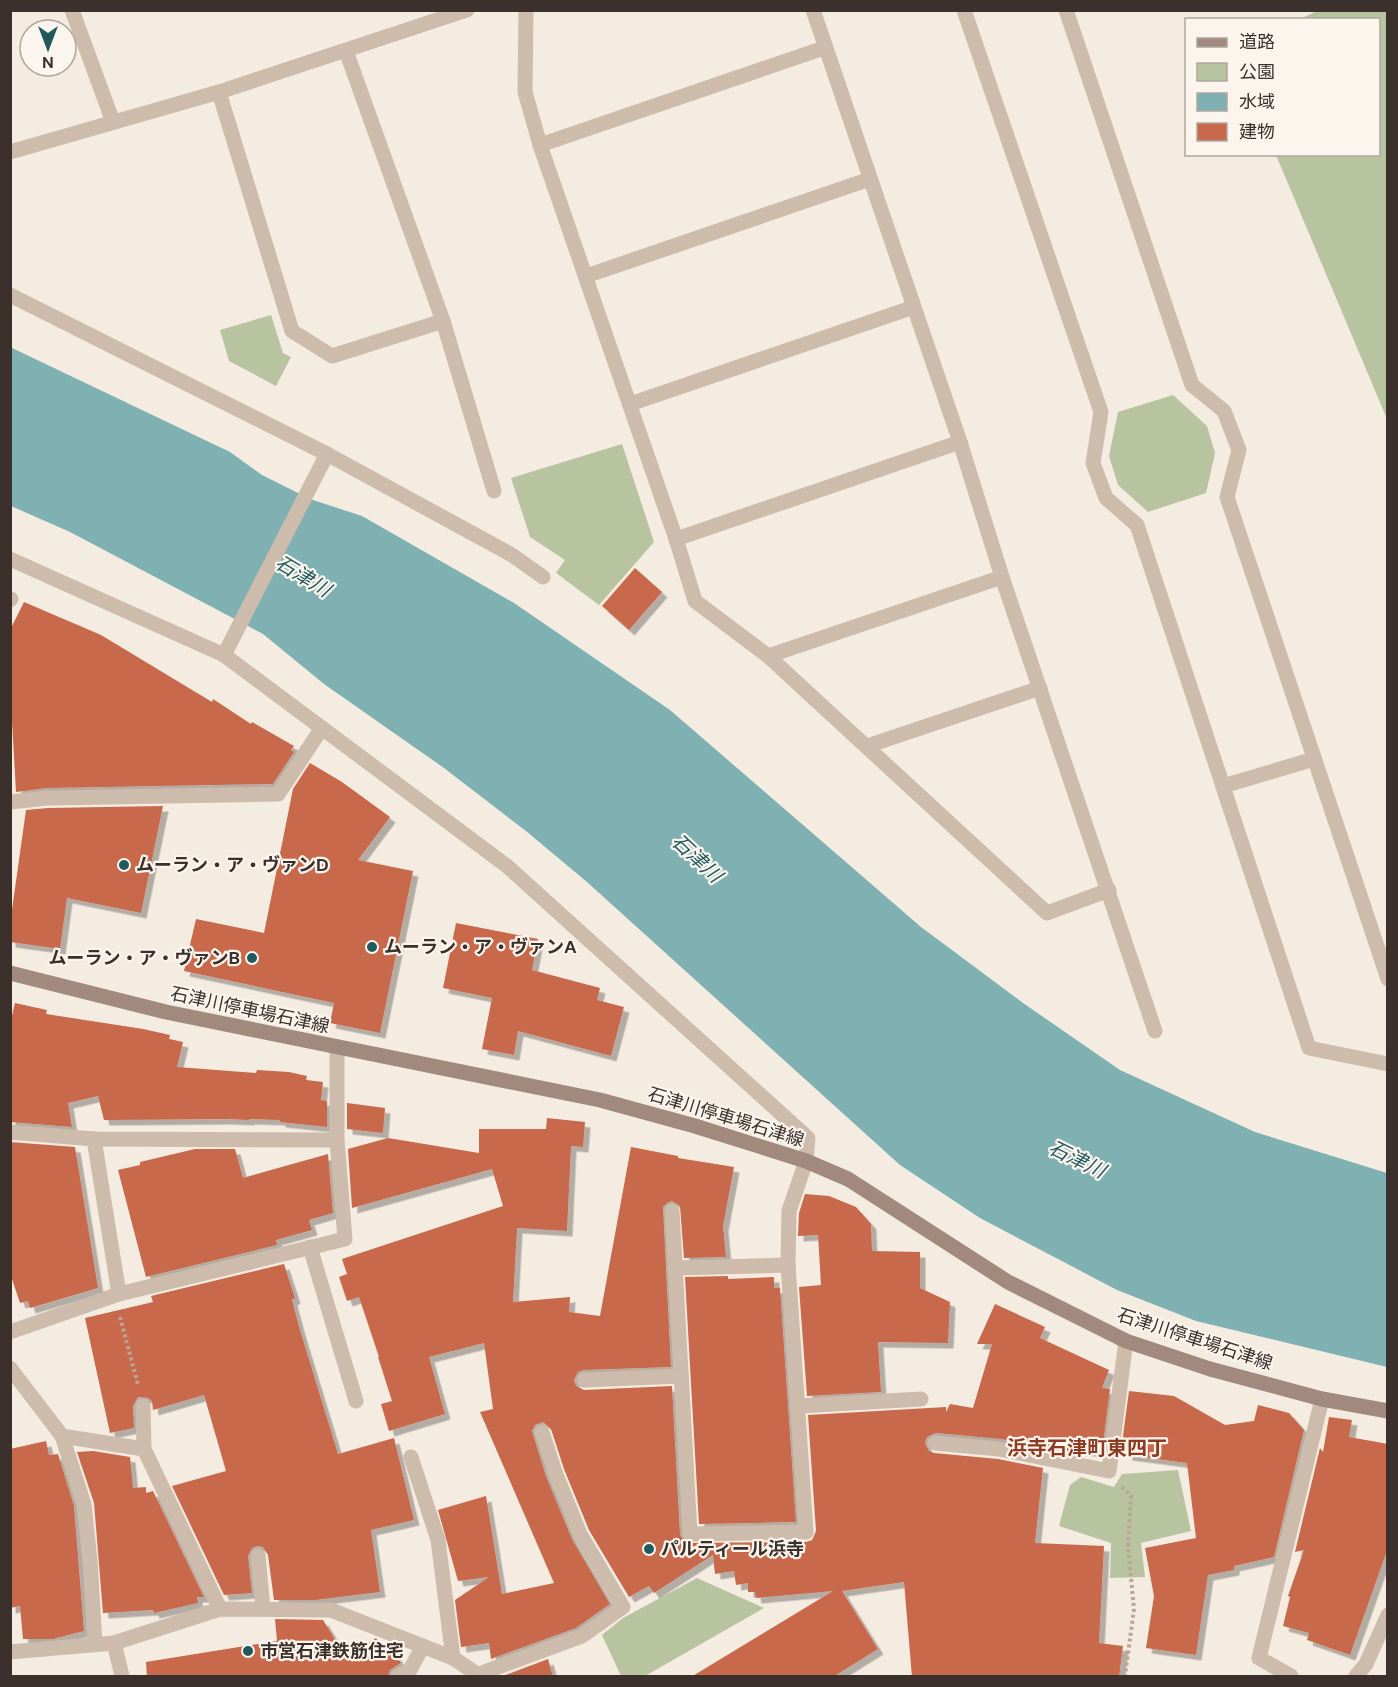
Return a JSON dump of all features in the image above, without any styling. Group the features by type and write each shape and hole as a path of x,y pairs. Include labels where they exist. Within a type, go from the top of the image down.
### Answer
{"main road":[{"name":"石津川停車場石津線","path":"10,973 166,1012 600,1100 695,1126 806,1161 858,1185 1008,1282 1126,1341 1210,1369 1322,1399 1388,1411"}],"street":[{"path":"72,10 113,122"},
{"path":"10,152 219,92 467,10"},
{"path":"526,10 525,92 540,145 676,539 695,601 768,657 1047,913 1109,890"},
{"path":"813,10 824,48 960,442 1002,576 1155,1031"},
{"path":"964,10 1101,412 1093,464 1106,498 1137,525 1310,1048 1388,1064"},
{"path":"1066,10 1192,385 1224,411 1239,450 1227,497 1388,979"},
{"path":"540,145 824,48"},
{"path":"346,51 443,321 494,491"},
{"path":"219,92 292,331 332,356 443,321"},
{"path":"586,276 870,179"},
{"path":"10,295 327,454 512,555 543,576"},
{"path":"630,404 914,307"},
{"path":"676,539 960,442"},
{"path":"224,655 327,454"},
{"path":"10,559 224,655 507,866 808,1138 806,1161 789,1211 788,1265 807,1532 690,1534 672,1211"},
{"path":"768,657 1002,576"},
{"path":"867,746 1040,688"},
{"path":"10,802 47,798 278,794 322,728"},
{"path":"1223,786 1314,759"},
{"path":"11,1329 117,1295 345,1239 337,1140 337,1048"},
{"path":"10,1132 94,1139 337,1140"},
{"path":"94,1139 117,1295"},
{"path":"310,1247 356,1401"},
{"path":"675,1268 788,1265"},
{"path":"934,1443 999,1449 1109,1471 1126,1341"},
{"path":"10,1368 62,1436 84,1504 95,1644"},
{"path":"584,1380 681,1376"},
{"path":"798,1406 921,1399"},
{"path":"1291,1677 1259,1658 1322,1399"},
{"path":"143,1406 144,1449 220,1609"},
{"path":"10,1652 114,1643 220,1609 331,1610 453,1658 479,1675 582,1636 623,1607 580,1534 542,1432"},
{"path":"62,1436 144,1449"},
{"path":"411,1457 438,1540 453,1658"},
{"path":"258,1557 263,1609"},
{"path":"1356,1677 1366,1664 1388,1615"},
{"path":"114,1643 122,1677"},
{"path":"398,1677 410,1670 423,1646"}],"path":[{"path":"117,1295 143,1406"},
{"path":"1123,1487 1131,1496 1128,1547 1134,1609 1125,1677"}],"green space":[{"path":"1317,11 1387,11 1387,419 1276,156 1380,156 1380,18 1302,18"},
{"path":"271,315 283,353 291,357 276,386 229,361 220,330"},
{"path":"1173,395 1207,426 1215,453 1206,493 1148,512 1118,485 1109,456 1118,412"},
{"path":"622,444 654,542 599,605 556,573 565,560 530,537 511,478"},
{"path":"1178,1470 1191,1531 1141,1543 1145,1577 1110,1578 1111,1543 1059,1526 1070,1485 1081,1477 1114,1487 1122,1474"},
{"path":"697,1578 764,1608 645,1676 621,1676 602,1635 623,1618"}],"water":[{"name":"石津川","path":"10,347 230,452 262,475 310,499 362,516 514,603 670,710 921,927 1023,1003 1120,1070 1255,1132 1387,1173 1387,1367 1196,1321 1117,1290 980,1218 900,1165 587,882 526,831 444,768 324,684 263,634 70,532 11,506"}],"building":[{"path":"635,568 662,592 629,630 602,606"},
{"path":"24,602 101,635 212,702 213,699 251,724 252,722 294,746 291,750 294,752 273,784 47,788 16,792 10,686 10,630"},
{"path":"310,763 342,782 390,817 358,860 413,871 380,1033 330,1023 334,1003 184,971 196,919 264,933 293,789"},
{"path":"163,806 141,913 67,898 60,949 10,942 10,924 26,810"},
{"path":"456,923 538,939 532,970 600,988 597,1000 624,1007 611,1056 518,1031 514,1055 482,1049 492,998 443,988"},
{"path":"15,1003 47,1010 46,1014 170,1035 169,1039 183,1042 177,1067 256,1073 257,1070 289,1072 307,1076 306,1080 323,1082 321,1100 327,1101 327,1127 280,1122 280,1120 249,1119 104,1120 98,1096 68,1103 72,1127 10,1122 12,1060 10,1059 10,1024"},
{"path":"347,1103 385,1108 383,1133 347,1129"},
{"path":"547,1118 585,1122 583,1147 571,1146 567,1231 517,1228 513,1302 570,1297 569,1312 600,1316 631,1147 678,1156 678,1158 734,1167 723,1226 726,1257 684,1258 680,1206 672,1201 663,1207 671,1367 584,1370 578,1372 574,1380 576,1386 584,1390 672,1386 680,1535 686,1543 806,1542 812,1540 816,1531 808,1415 946,1407 946,1412 950,1404 973,1408 992,1344 977,1344 995,1304 1045,1327 1040,1338 1109,1370 1102,1388 1110,1389 1102,1452 1077,1450 1076,1454 1001,1439 936,1433 927,1437 925,1443 929,1451 934,1453 998,1459 1043,1468 1035,1543 1104,1546 1099,1643 1123,1646 1119,1677 912,1677 904,1582 842,1591 878,1649 833,1677 691,1677 833,1591 756,1598 755,1592 748,1592 748,1583 736,1585 734,1571 715,1574 713,1555 654,1593 649,1586 629,1597 589,1530 564,1469 551,1429 543,1422 535,1425 532,1431 546,1476 572,1539 610,1604 576,1628 491,1659 489,1643 461,1647 455,1600 489,1577 458,1581 438,1510 486,1496 502,1594 554,1583 480,1412 493,1409 484,1343 429,1357 445,1414 389,1431 381,1404 392,1401 379,1357 359,1297 347,1301 339,1277 347,1274 342,1259 503,1206 492,1169 352,1208 348,1149 388,1138 479,1153 479,1129 546,1129"},
{"path":"10,1142 75,1147 98,1288 30,1308 28,1301 20,1303 10,1273"},
{"path":"195,1149 235,1149 243,1178 328,1154 333,1213 309,1220 312,1230 276,1240 277,1245 146,1277 118,1170 140,1165 140,1162"},
{"path":"805,1194 829,1196 856,1207 871,1224 872,1251 920,1252 920,1288 950,1302 948,1343 878,1342 881,1392 807,1396 799,1287 821,1285 818,1235 798,1236 799,1213"},
{"path":"284,1264 295,1298 292,1300 300,1330 338,1454 394,1438 414,1520 371,1530 380,1592 315,1600 274,1600 268,1555 263,1547 258,1546 252,1548 248,1556 252,1593 224,1595 172,1486 226,1471 204,1395 153,1410 152,1401 138,1397 133,1406 134,1428 110,1433 85,1318 153,1302 151,1296"},
{"path":"728,1276 728,1279 774,1277 774,1288 780,1288 796,1522 699,1524 685,1277"},
{"path":"1129,1391 1174,1396 1225,1425 1254,1421 1258,1405 1289,1413 1304,1430 1274,1557 1234,1566 1234,1570 1208,1575 1196,1655 1146,1648 1154,1596 1145,1548 1196,1538 1187,1463 1127,1455 1123,1436"},
{"path":"1329,1417 1352,1420 1349,1437 1388,1444 1388,1548 1350,1655 1307,1640 1309,1633 1283,1626 1290,1597 1288,1596 1304,1550 1295,1552 1320,1448 1323,1452"},
{"path":"46,1441 49,1455 58,1454 74,1506 84,1631 53,1639 23,1639 20,1606 10,1608 10,1449"},
{"path":"93,1451 130,1457 133,1488 146,1487 146,1493 153,1491 204,1597 197,1597 198,1603 154,1613 153,1610 103,1613 94,1503 77,1452"},
{"path":"275,1619 323,1620 346,1657 376,1638 384,1647 388,1644 401,1663 390,1670 388,1677 147,1677 146,1662 277,1641"},
{"path":"548,1659 553,1677 500,1677"}],"place":[{"name":"ムーラン・ア・ヴァンD","path":"124,865"},
{"name":"ムーラン・ア・ヴァンA","path":"372,947"},
{"name":"ムーラン・ア・ヴァンB","path":"252,958"},
{"name":"パルティール浜寺","path":"649,1549"},
{"name":"市営石津鉄筋住宅","path":"248,1651"}],"district":[{"name":"浜寺石津町東四丁","path":"1087,1448"}]}
